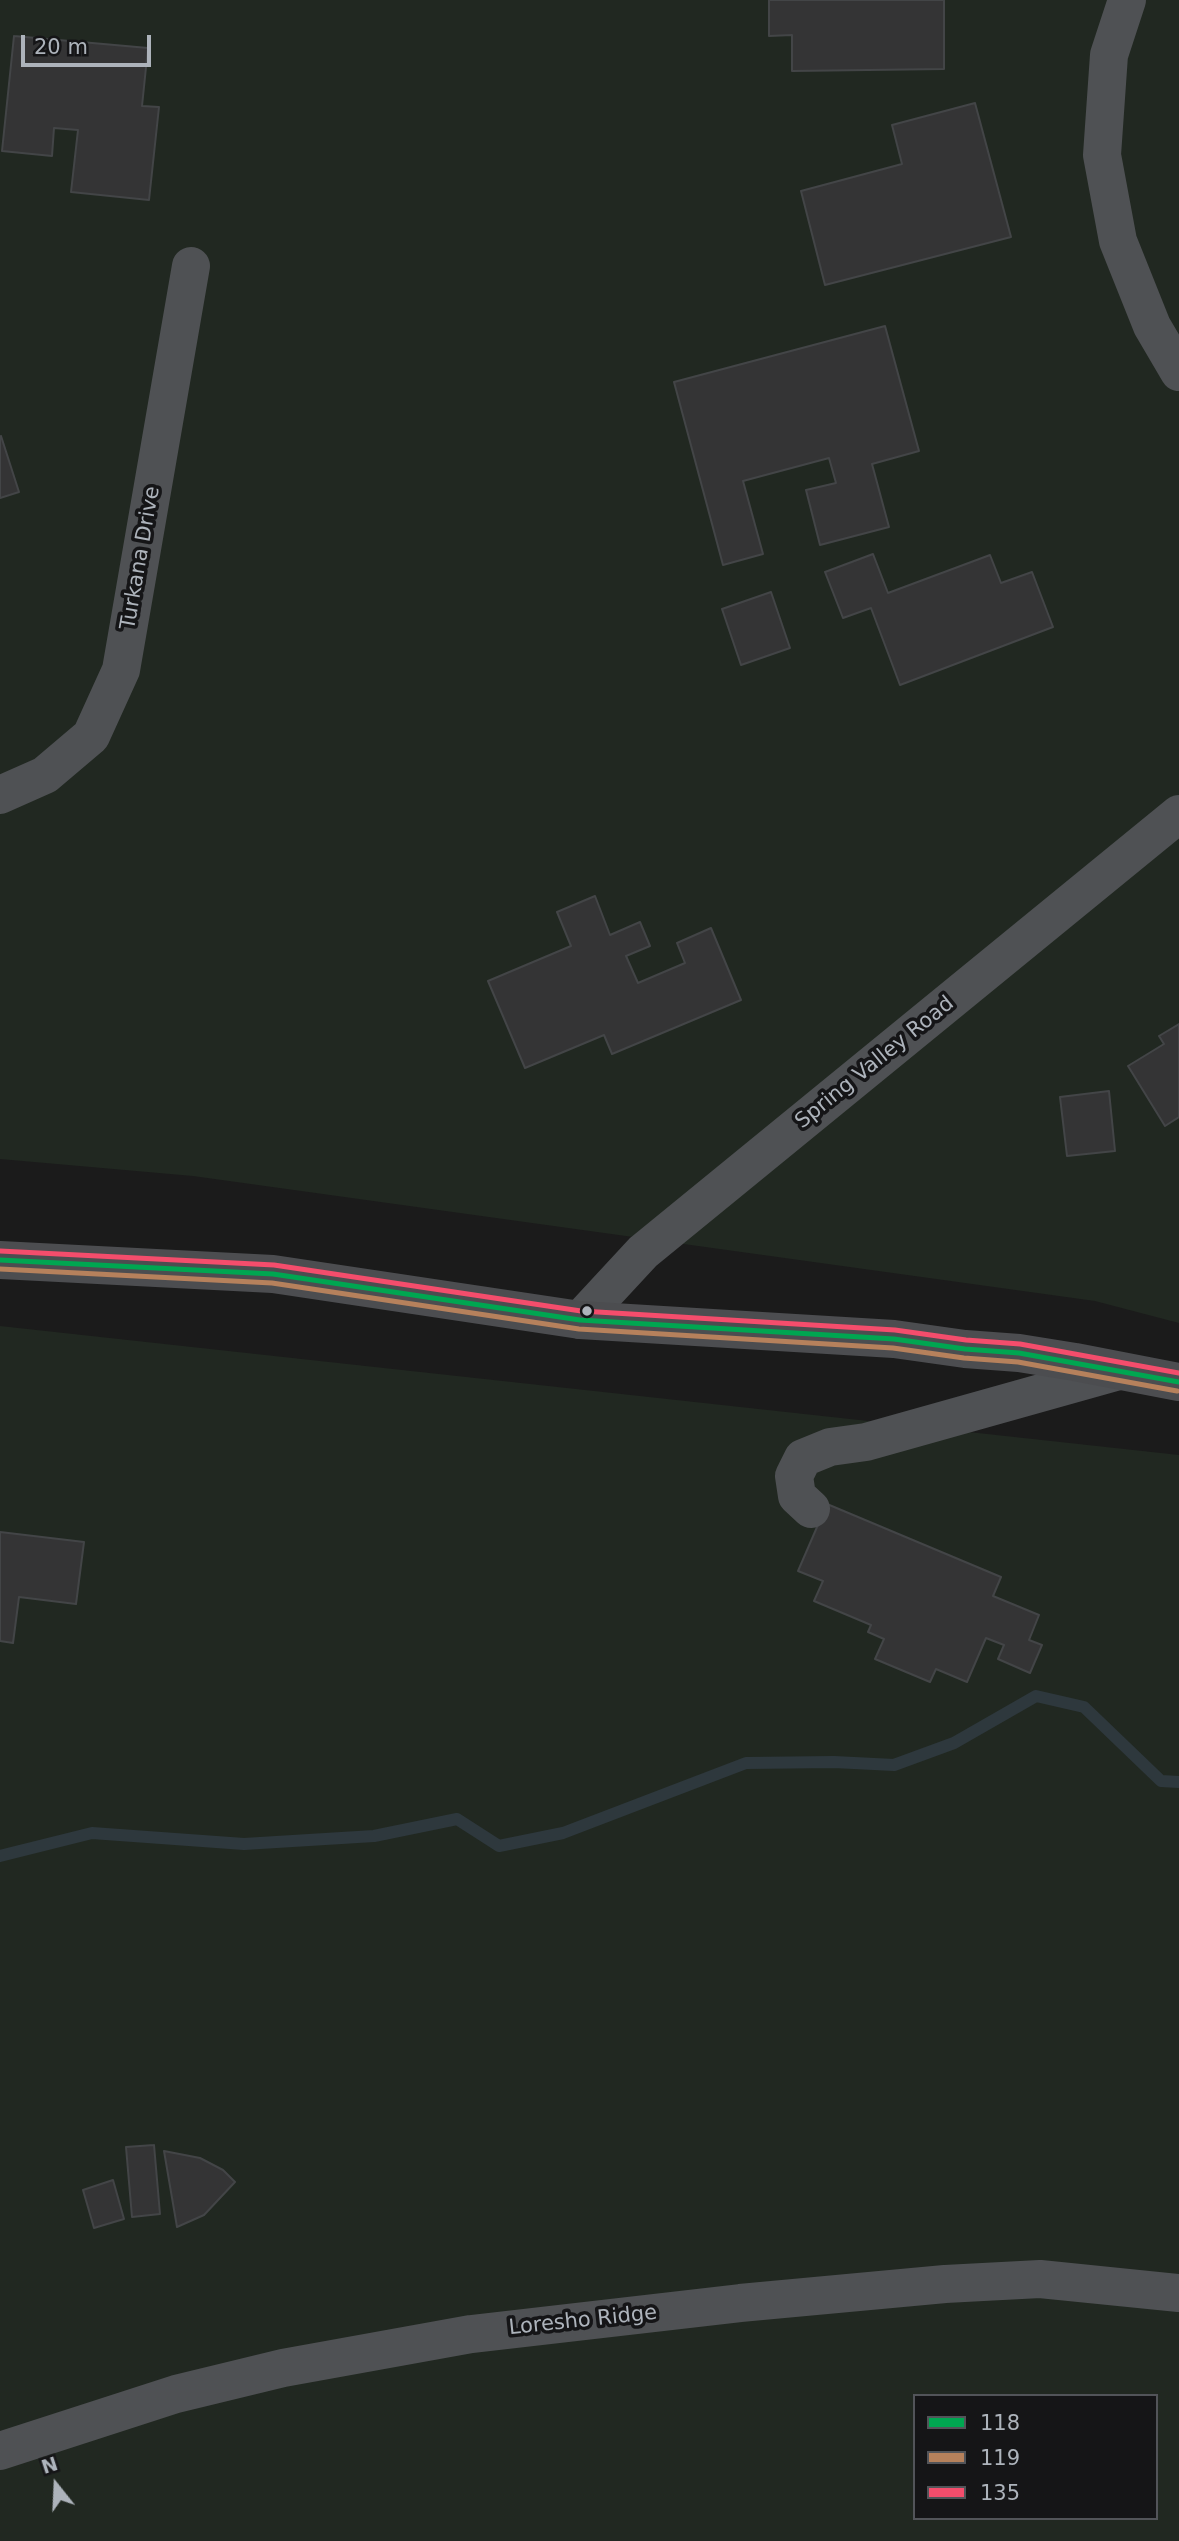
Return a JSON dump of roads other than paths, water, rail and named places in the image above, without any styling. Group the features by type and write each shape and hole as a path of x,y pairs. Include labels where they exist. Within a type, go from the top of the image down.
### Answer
{"main road":[{"path":"0,1260 273,1274 580,1320 894,1339 1031,1355 1179,1382"}],"street":[{"path":"1127,0 1109,55 1102,155 1118,241 1152,326 1179,372"},
{"name":"Turkana Drive","path":"0,795 44,775 91,736 121,670 191,266"},
{"name":"Spring Valley Road","path":"580,1320 643,1252 1179,814"},
{"path":"811,1509 797,1496 794,1476 803,1458 830,1447 866,1442 1119,1371"},
{"name":"Loresho Ridge","path":"0,2451 189,2390 283,2368 471,2334 740,2303 945,2284 1040,2279 1179,2293"}],"waterway":[{"path":"0,1856 92,1833 244,1844 374,1836 457,1819 499,1846 563,1833 746,1763 834,1762 894,1765 954,1743 1036,1696 1084,1707 1161,1781 1179,1782"}]}
